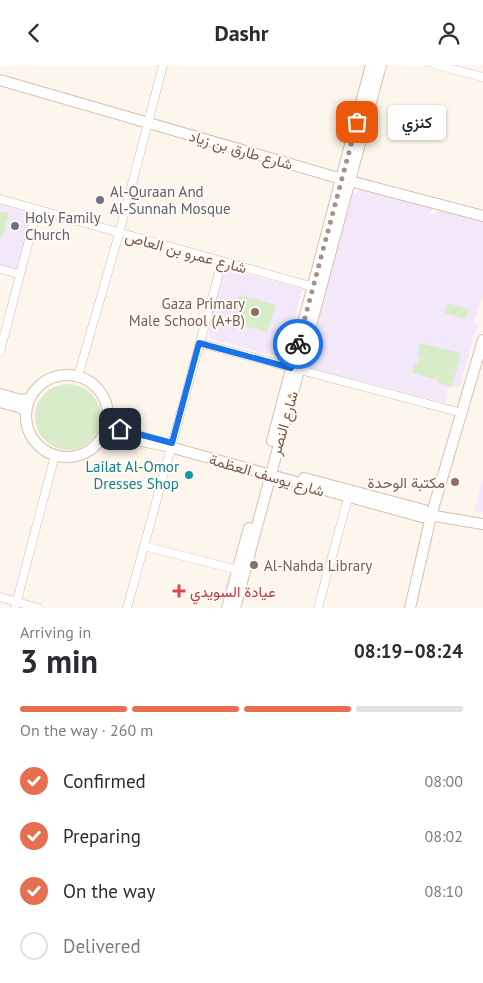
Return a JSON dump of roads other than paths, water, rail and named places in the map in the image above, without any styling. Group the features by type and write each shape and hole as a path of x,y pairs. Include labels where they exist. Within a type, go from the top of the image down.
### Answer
{"main road":[{"name":"شارع النصر","path":"236,608 268,471 346,180 371,65"},
{"name":"شارع النصر","path":"295,369 314,287 381,65"},
{"name":"شارع طارق بن زياد","path":"0,80 346,180 483,216"},
{"path":"412,608 432,516 483,340"},
{"path":"64,375 78,376 90,381 103,394 108,405 108,423 105,433 95,446 82,455 66,457 55,455 40,447 33,439 26,423 26,411 30,399 38,387 50,378 64,375"},
{"path":"0,394 21,400 30,399"},
{"path":"0,403 19,407 26,411"},
{"name":"شارع يوسف العظمة","path":"108,423 120,429 171,445 424,510 432,516"},
{"name":"شارع يوسف العظمة","path":"105,433 171,445"},
{"name":"شارع النصر","path":"228,608 268,471"},
{"name":"شارع يوسف العظمة","path":"268,471 348,497 422,517 432,516 483,524"}],"street":[{"path":"78,376 119,233 163,65"},
{"path":"436,65 483,77"},
{"name":"شارع عمرو بن العاص","path":"0,199 314,287"},
{"path":"0,352 37,209"},
{"path":"128,608 222,262"},
{"path":"0,269 19,274"},
{"path":"199,343 462,413"},
{"path":"15,605 55,455"},
{"path":"318,608 348,497"},
{"path":"144,546 238,570"},
{"path":"0,597 15,605 38,608"}],"place":[{"name":"كنزي","path":"357,122"},
{"name":"Al-Quraan And Al-Sunnah Mosque","path":"100,200"},
{"name":"Holy Family Church","path":"15,226"},
{"name":"Gaza Primary Male School (A+B)","path":"255,312"},
{"name":"Lailat Al-Omor Dresses Shop","path":"189,475"},
{"name":"مكتبة الوحدة","path":"455,482"},
{"name":"Al-Nahda Library","path":"254,565"},
{"name":"عيادة السويدي","path":"179,591"}]}
